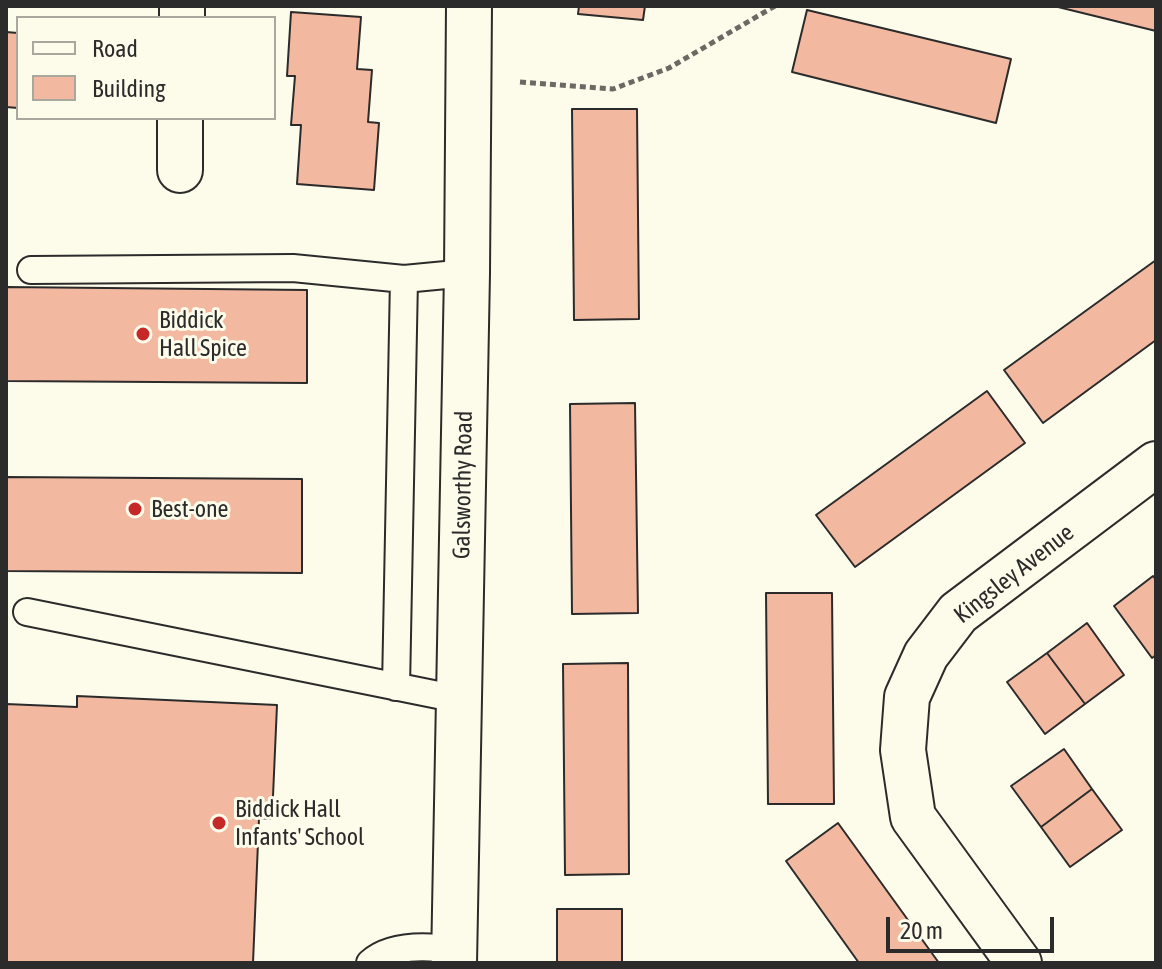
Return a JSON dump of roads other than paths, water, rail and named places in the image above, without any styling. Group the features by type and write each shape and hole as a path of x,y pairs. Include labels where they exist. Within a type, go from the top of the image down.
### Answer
{"street":[{"name":"Galsworthy Road","path":"454,956 469,6"},
{"path":"180,120 180,170"},
{"name":"Kingsley Avenue","path":"1019,963 913,817 903,750 907,697 926,655 958,613 1156,464"}],"lane":[{"path":"31,270 293,268 404,279 467,273"},
{"path":"396,687 404,279"},
{"path":"27,612 458,699"},
{"path":"370,963 392,952 430,946 454,956"}],"place":[{"name":"Biddick Hall Spice","path":"143,334"},
{"name":"Best-one","path":"135,509"},
{"name":"Biddick Hall Infants' School","path":"219,823"}]}
